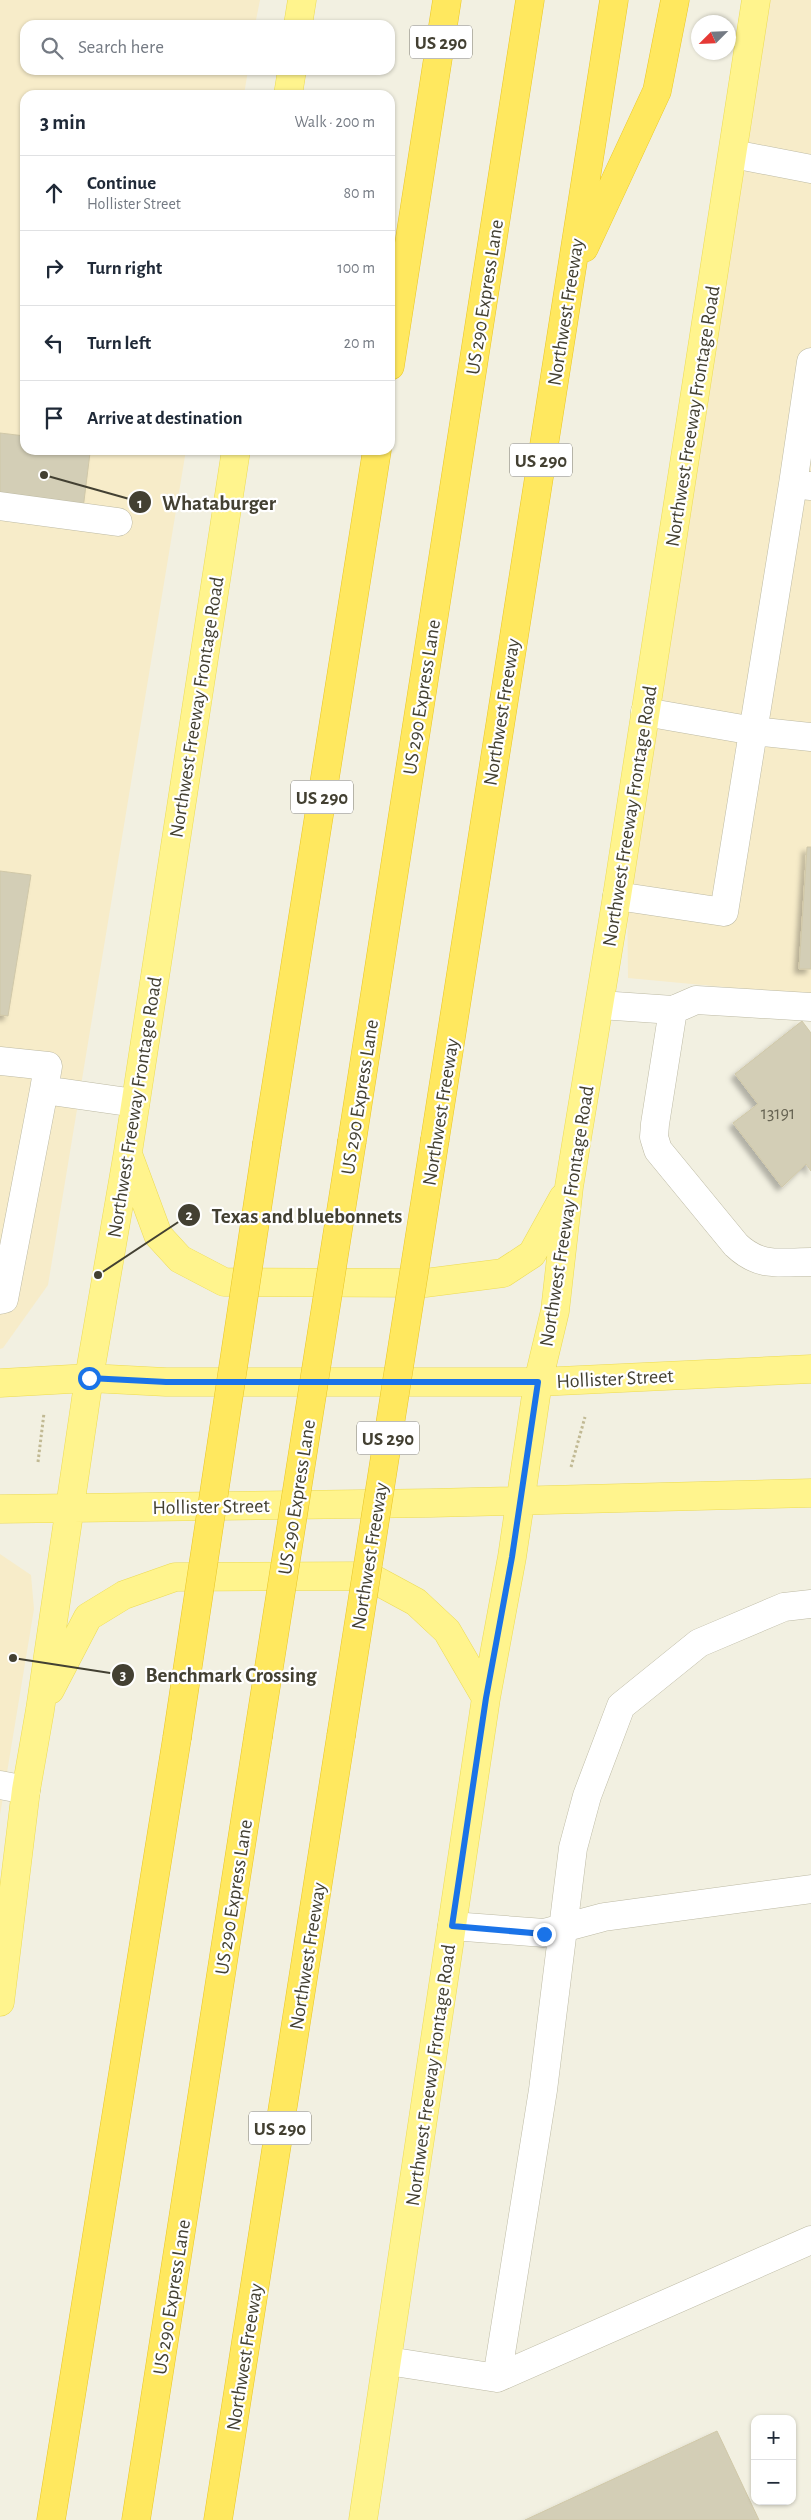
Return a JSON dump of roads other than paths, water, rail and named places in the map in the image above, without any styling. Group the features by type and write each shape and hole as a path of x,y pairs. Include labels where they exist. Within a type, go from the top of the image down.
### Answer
{"highway":[{"path":"431,0 434,84"},
{"name":"US 290","path":"395,334 447,0"},
{"name":"US 290 Express Lane","path":"136,2520 530,0"},
{"name":"Northwest Freeway","path":"218,2520 614,0"},
{"path":"570,276 657,91 675,0"},
{"name":"US 290","path":"51,2520 177,1738 267,1143 376,455"}],"main road":[{"path":"299,20 302,0"},
{"name":"Northwest Freeway Frontage Road","path":"363,2520 486,1698 512,1557 538,1382 555,1311 569,1187 600,1005 756,0"},
{"path":"289,90 291,75"},
{"name":"Northwest Freeway Frontage Road","path":"0,2002 13,1788 40,1710 89,1378 128,1152 235,455"},
{"path":"128,1152 158,1235 180,1259 224,1282 425,1283 503,1273 532,1254 569,1187"},
{"name":"Hollister Street","path":"0,1383 89,1378 166,1382 538,1382 811,1369"},
{"name":"Hollister Street","path":"0,1509 811,1493"},
{"path":"40,1710 88,1617 124,1595 174,1577 368,1576 416,1602 447,1632 486,1698"}],"lane":[{"path":"733,154 811,169"},
{"path":"617,896 724,912 754,730 802,485 811,362"},
{"path":"0,506 118,522"},
{"path":"645,712 754,730 811,737"},
{"path":"600,1005 673,1010 696,1000 811,1007"},
{"path":"673,1010 655,1124 654,1137 658,1150 736,1245 748,1256 762,1262 811,1262"},
{"path":"0,1061 48,1066 4,1299 0,1300"},
{"path":"44,1090 135,1103"},
{"path":"496,2378 543,2090 573,1848 587,1796 621,1706 699,1643 784,1607 811,1604"},
{"path":"452,1926 529,1933 564,1930 604,1917 811,1889"},
{"path":"388,2361 496,2378 811,2240"}],"place":[{"name":"Whataburger","path":"44,475"},
{"name":"Texas and bluebonnets","path":"98,1275"},
{"name":"Benchmark Crossing","path":"13,1658"}]}
